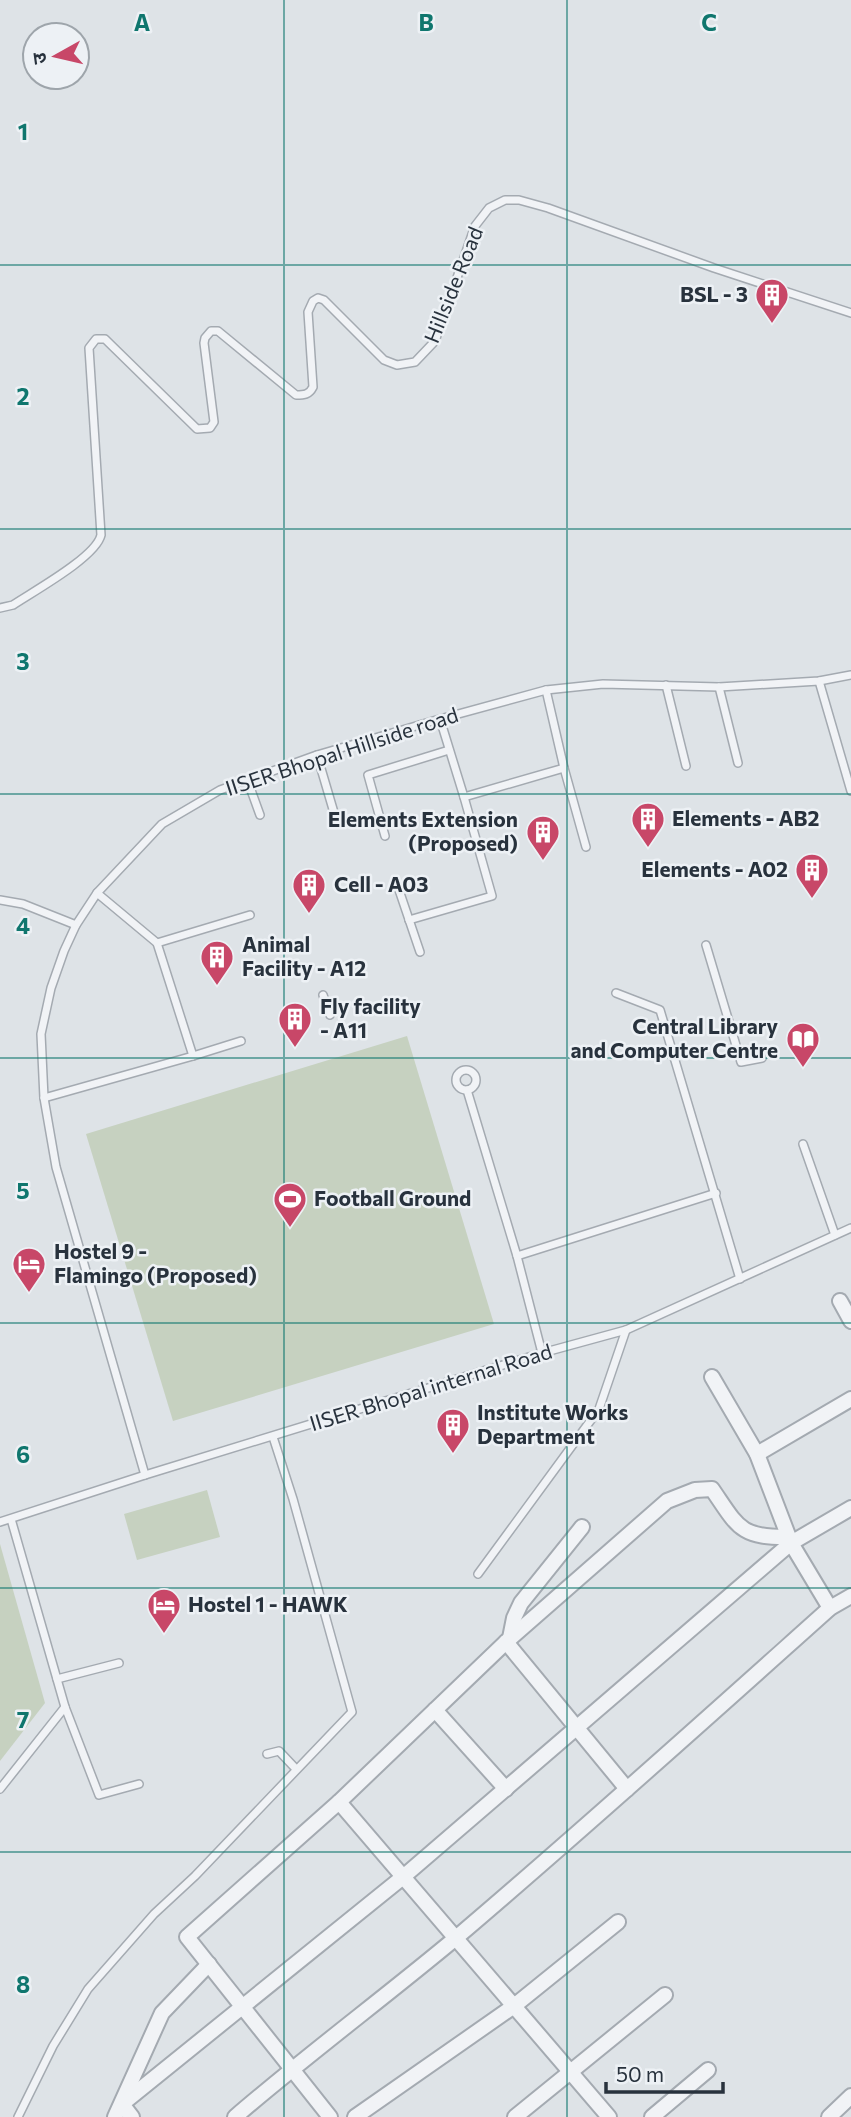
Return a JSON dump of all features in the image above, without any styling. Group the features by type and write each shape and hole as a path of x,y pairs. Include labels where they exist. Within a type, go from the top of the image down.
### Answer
{"street":[{"path":"840,1301 851,1321"},
{"path":"712,1377 757,1454 790,1540 830,1608"},
{"path":"757,1454 851,1399"},
{"path":"330,2117 187,1937 339,1802 508,1640 667,1501 695,1490 712,1489 735,1522 744,1529 765,1537 790,1540"},
{"path":"119,2111 243,2006 403,1877 790,1540 851,1508"},
{"path":"508,1640 514,1618 522,1603 582,1527"},
{"path":"235,2117 456,1938 830,1608 851,1596"},
{"path":"508,1640 627,1789"},
{"path":"435,1710 506,1789"},
{"path":"339,1802 609,2117"},
{"path":"355,2117 514,2006 618,1922"},
{"path":"119,2111 162,2013 209,1964"},
{"path":"515,2117 665,1995"},
{"path":"652,2117 708,2070"},
{"path":"829,2117 851,2096"},
{"path":"119,2111 132,2117"}],"lane":[{"name":"Hillside Road","path":"0,608 13,605 76,563 100,541 89,348 96,339 105,339 197,429 202,430 210,428 214,422 204,343 206,335 211,331 218,331 296,395 303,396 313,387 308,312 313,301 318,298 324,300 384,360 397,365 415,362 435,341 475,226 489,208 505,200 519,200 548,208 851,313"},
{"name":"IISER Bhopal Hillside road","path":"145,1475 56,1167 44,1098 41,1034 51,988 76,925 97,893 140,844 162,824 220,790 247,779 317,755 546,690 603,684 719,687 819,681 851,675"},
{"path":"819,681 851,791"},
{"path":"666,685 686,766"},
{"path":"719,687 738,763"},
{"path":"546,690 586,847"},
{"path":"409,920 492,896 440,719"},
{"path":"385,836 368,775 449,750"},
{"path":"317,755 335,816"},
{"path":"464,797 564,768"},
{"path":"247,779 260,815"},
{"path":"399,890 420,952"},
{"path":"97,893 157,943 192,1056"},
{"path":"0,900 23,904 76,925"},
{"path":"157,943 250,915"},
{"path":"706,945 741,1062 762,1058"},
{"path":"616,993 660,1010 740,1279"},
{"path":"323,995 330,1015"},
{"path":"44,1098 242,1041"},
{"path":"467,1090 517,1256 542,1353"},
{"path":"803,1144 835,1235"},
{"path":"517,1256 716,1194"},
{"name":"IISER Bhopal internal Road","path":"0,1522 542,1353 626,1330 851,1228"},
{"path":"478,1574 599,1409 626,1330"},
{"path":"18,2117 53,2046 88,1989 154,1914 195,1876 352,1712 293,1499 273,1437"},
{"path":"10,1519 65,1707 99,1795 139,1784"},
{"path":"57,1679 118,1663"},
{"path":"0,1789 65,1707"},
{"path":"267,1754 279,1751 296,1769"}],"green space":[{"name":"Football Ground","path":"407,1036 494,1324 173,1421 86,1134"},
{"path":"207,1490 220,1537 137,1560 124,1514"},
{"path":"0,1544 45,1703 0,1761"}],"place":[{"name":"BSL - 3","path":"772,325"},
{"name":"Elements - AB2","path":"648,849"},
{"name":"Elements Extension (Proposed)","path":"543,862"},
{"name":"Elements - A02","path":"812,900"},
{"name":"Cell - A03","path":"309,915"},
{"name":"Animal Facility - A12","path":"217,987"},
{"name":"Fly facility - A11","path":"295,1049"},
{"name":"Central Library and Computer Centre","path":"803,1069"},
{"name":"Football Ground","path":"290,1229"},
{"name":"Hostel 9 - Flamingo (Proposed)","path":"29,1294"},
{"name":"Institute Works Department","path":"453,1455"},
{"name":"Hostel 1 - HAWK","path":"164,1635"}]}
